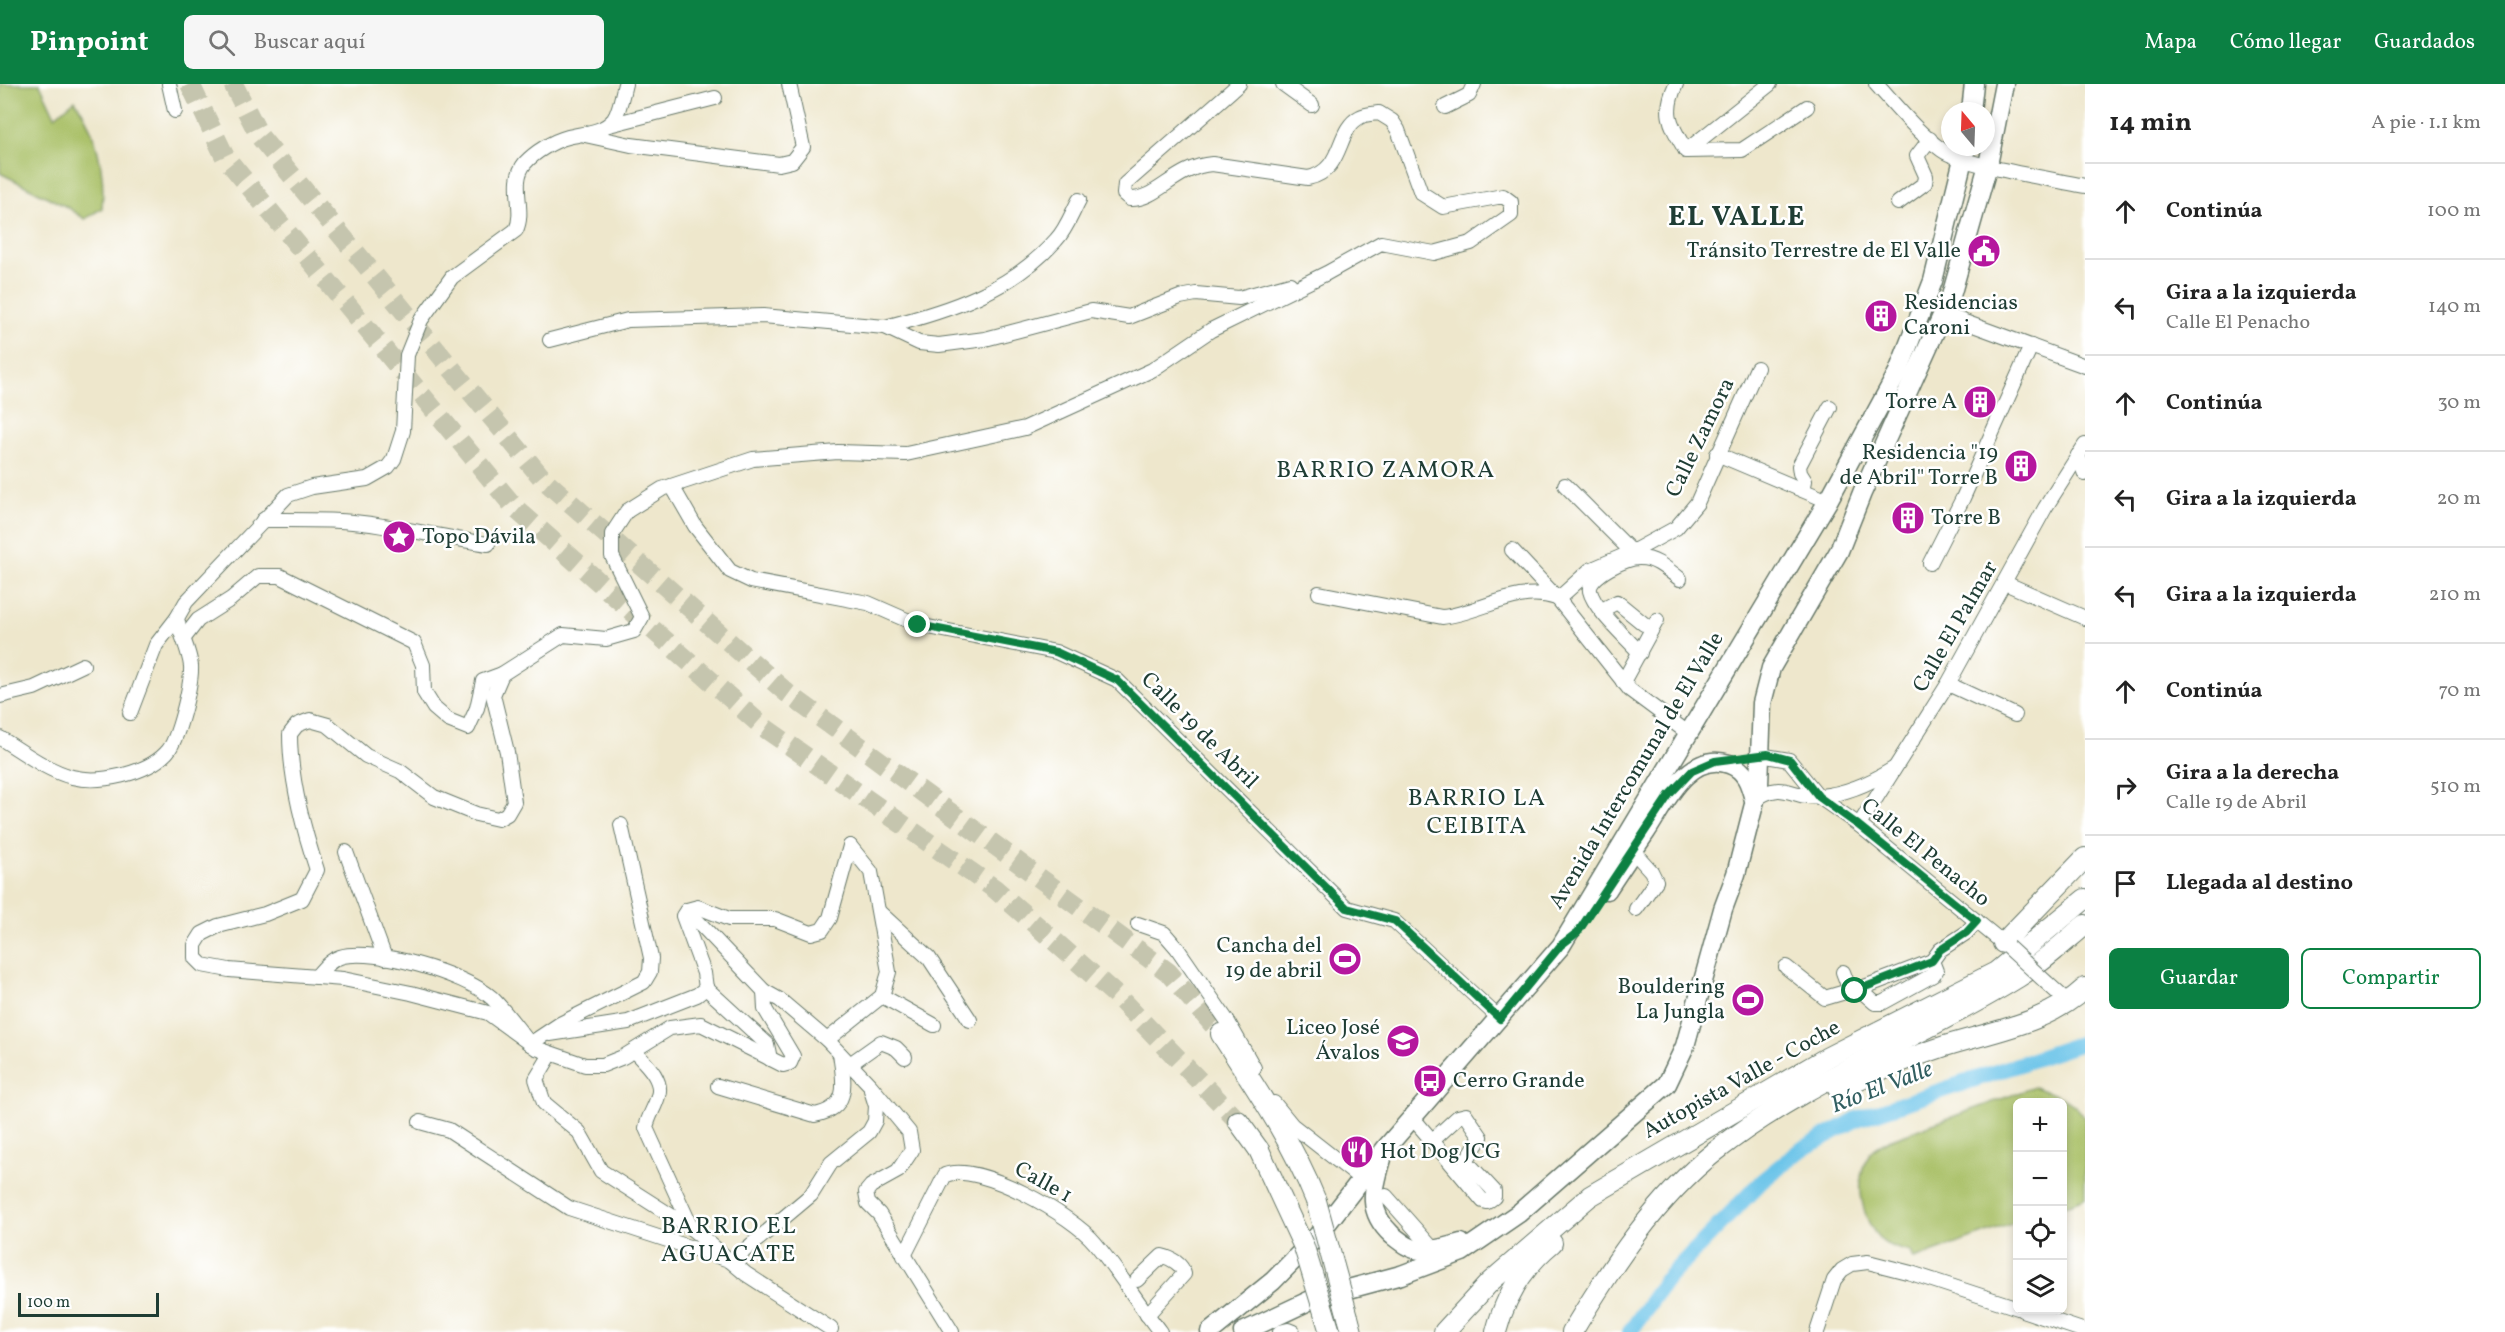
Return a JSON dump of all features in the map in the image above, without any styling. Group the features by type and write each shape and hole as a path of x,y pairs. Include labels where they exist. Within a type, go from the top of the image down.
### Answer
{"highway":[{"path":"2005,945 2085,858"},
{"name":"Autopista Valle - Coche","path":"1444,1332 1490,1282 1590,1196 1675,1144 1828,1057 1996,972 2085,899"},
{"name":"Autopista Valle - Coche","path":"1572,1332 1636,1236 1675,1189 1715,1151 1793,1099 1953,1015 2019,977 2085,926"},
{"path":"1735,1137 1894,1063 2032,1020 2069,1003 2085,988"},
{"path":"1221,1034 1267,1103 1300,1162 1316,1202 1350,1327"},
{"path":"1238,1121 1259,1150 1304,1247 1330,1332"},
{"path":"1496,1332 1502,1308 1517,1282 1544,1250 1603,1202 1665,1159 1675,1144"}],"main road":[{"path":"1972,102 1974,84"},
{"path":"1243,1332 1315,1298 1434,1264 1486,1237 1551,1186 1666,1084 1685,1046 1723,909 1736,874 1761,772 1762,703 1771,668 1839,550 1862,493 1943,314 1988,165 2004,84"},
{"name":"Avenida Intercomunal de El Valle","path":"1210,1332 1273,1281 1318,1235 1385,1149 1500,1019 1561,945 1828,501 1880,407 1917,328 1933,281 1964,156"},
{"path":"1561,945 1578,932 1678,784 1699,766 1715,761 1760,755"},
{"path":"1715,761 1742,772 1750,783 1754,800"},
{"path":"1385,1149 1372,1192 1376,1215 1384,1227 1409,1248 1433,1250 1486,1237"}],"street":[{"path":"169,84 175,111"},
{"path":"609,125 616,116 625,84"},
{"path":"585,135 631,145 778,164 785,163 800,155 803,147 789,84"},
{"path":"184,638 198,620 231,599 258,576 280,576 414,643 423,665 424,692 434,708 461,727 468,728 477,708 483,681 502,674 563,635 606,639 634,631 642,617 612,556 612,534 627,511 672,486 753,459 838,452 906,454 1025,428 1152,370 1211,330 1327,273 1381,243 1434,253 1471,243 1511,215 1511,202 1503,196 1443,207 1421,193 1398,130 1392,121 1379,113 1360,117 1348,130 1332,163 1321,175 1308,178 1212,165 1196,166 1181,172 1142,199 1130,199 1124,194 1125,184 1239,84"},
{"path":"1283,84 1312,105"},
{"path":"1445,107 1469,95 1474,84"},
{"path":"1676,84 1669,99 1668,120 1686,151"},
{"path":"1744,84 1751,98"},
{"path":"1686,151 1770,84"},
{"path":"1876,84 1909,121 1941,149"},
{"path":"130,713 156,645 186,602 288,495 312,487 367,479 388,467 394,459 404,431 407,355 421,320 452,278 516,230 520,221 518,185 523,165 538,152 567,137 585,135 609,125 715,98"},
{"path":"1686,151 1742,150 1807,107"},
{"path":"1898,203 1925,183 1926,176 1917,156 1930,139"},
{"path":"1971,156 1988,165 2085,186"},
{"path":"885,327 964,304 1022,272 1057,239 1079,200"},
{"path":"550,340 628,320 763,316 885,327 919,343 939,345 962,343 1091,311 1128,317 1173,299 1196,294 1239,298 1327,273"},
{"path":"1943,314 2085,366"},
{"path":"1930,563 1963,498 2031,346"},
{"name":"Calle Zamora","path":"1558,599 1590,570 1632,552 1676,528 1697,503 1757,368"},
{"path":"1803,490 1805,481 1799,466 1830,407"},
{"path":"2082,450 2085,474"},
{"name":"Calle El Palmar","path":"1858,825 1898,767 1948,684 2045,508 2082,450"},
{"path":"1717,454 1828,501"},
{"path":"1565,485 1632,552"},
{"name":"Calle 19 de Abril","path":"672,486 695,526 730,571 752,581 868,603 918,625 1056,652 1117,680 1347,908 1395,921 1500,1019"},
{"path":"263,520 382,525 426,535 488,544"},
{"path":"1512,550 1558,599 1630,690 1688,733"},
{"path":"1640,653 1591,595 1591,583 1605,570 1638,557 1660,564 1680,579"},
{"path":"2005,584 2085,618"},
{"path":"1319,593 1442,616 1460,615 1528,593 1542,593 1558,599"},
{"path":"1602,610 1617,602 1651,622 1640,653 1623,682"},
{"path":"0,738 44,766 73,778 111,779 141,769 167,753 181,720 191,681 184,638 177,618"},
{"path":"0,696 34,688 82,665"},
{"path":"502,674 493,695 507,752 514,802 507,814 498,819 476,814 434,797 400,771 366,756 328,725 310,720 297,725 290,734 290,750 307,841 316,870 302,899 265,914 218,926 202,934 195,945 195,958 202,965 229,970 316,977 411,993 488,1014 530,1044 551,1054 585,1065 603,1065 634,1051 670,1028 701,1024 783,1065 790,1063 793,1056 765,1009 765,991"},
{"path":"1948,684 2015,715"},
{"path":"1760,755 1790,760 1819,797"},
{"name":"Calle El Palmar","path":"1819,797 1872,782 1898,767"},
{"path":"1754,800 1775,789 1819,797"},
{"name":"Calle El Penacho","path":"1819,797 1858,825 1977,921 2069,1003"},
{"path":"530,1044 560,1024 638,986 650,972 651,958 621,825"},
{"path":"770,1059 767,1044 706,988 704,973 683,916 687,910 698,907 729,919 775,919 811,933 822,930 833,909 850,846 871,872 889,972 882,996 827,1040"},
{"path":"1633,851 1656,880 1636,909"},
{"path":"346,852 386,958"},
{"path":"687,910 765,991 780,1000 827,1040 870,1085 909,1132 912,1150 898,1171 870,1186 866,1192 868,1203 879,1214 952,1332"},
{"path":"879,912 929,958 970,1020"},
{"path":"1786,967 1825,998 1856,990 1932,961 1940,950 1966,933 1977,921"},
{"path":"1138,924 1164,933 1178,948 1228,1022 1273,1102 1293,1125 1361,1179"},
{"path":"316,977 330,962 339,957 360,954 386,958 467,983 491,998 530,1044"},
{"path":"1843,972 1856,990 1878,1004 1935,974 1932,961"},
{"path":"1889,978 1897,995"},
{"path":"548,1034 628,1022 697,995 706,988"},
{"path":"882,996 934,1025"},
{"path":"845,1059 881,1042 896,1048 905,1057"},
{"path":"634,1051 652,1072 659,1085 659,1095 646,1128 692,1229"},
{"path":"551,1054 536,1079 544,1103 579,1132 601,1171 692,1229 785,1301 831,1329"},
{"path":"718,1086 815,1114 826,1113 838,1102 845,1091 845,1059"},
{"path":"732,1261 811,1195 831,1163 869,1132 875,1121 876,1106 870,1085"},
{"path":"1412,1117 1483,1201 1487,1202 1494,1197 1494,1191 1466,1161 1481,1137 1466,1115 1458,1117 1433,1140"},
{"path":"420,1122 449,1130 569,1208 732,1261"},
{"name":"Calle 1","path":"904,1256 945,1175 952,1172 984,1176 1049,1208 1094,1242 1160,1332"},
{"path":"1386,1196 1433,1250"},
{"path":"1137,1280 1162,1256 1180,1265 1183,1270 1184,1274 1147,1315"},
{"path":"1817,1332 1838,1275 1852,1264 1868,1262 1911,1273 2013,1306"},
{"path":"2034,1314 2085,1331"},
{"path":"1280,1332 1288,1330 1293,1332"}],"green space":[{"path":"0,84 40,84 55,116 75,100 89,125 98,152 103,194 102,208 85,219 67,207 0,173"},
{"path":"2034,1087 2062,1098 2013,1098 2013,1223 1914,1259 1911,1252 1891,1246 1881,1240 1868,1221 1864,1210 1861,1186 1865,1163 1872,1151 1889,1140"},
{"path":"2067,1101 2085,1118 2085,1198 2067,1205"}],"waterway":[{"name":"Río El Valle","path":"1630,1332 1665,1281 1762,1181 1799,1151 1857,1119 2085,1042"}],"tunnel":[{"path":"190,84 225,157 515,508 762,726 995,889 1117,996 1238,1121"},
{"path":"233,84 260,137 542,478 787,693 1168,972 1221,1034"}],"place":[{"name":"Tránsito Terrestre de El Valle","path":"1984,251"},
{"name":"Residencias Caroni","path":"1881,316"},
{"name":"Torre A","path":"1980,402"},
{"name":"Residencia \"19 de Abril\" Torre B","path":"2021,466"},
{"name":"Torre B","path":"1908,518"},
{"name":"Topo Dávila","path":"399,537"},
{"name":"Cancha del 19 de abril","path":"1345,959"},
{"name":"Bouldering La Jungla","path":"1748,1000"},
{"name":"Liceo José Ávalos","path":"1403,1041"},
{"name":"Cerro Grande","path":"1430,1081"},
{"name":"Hot Dog JCG","path":"1357,1152"}],"district":[{"name":"EL VALLE","path":"1737,217"},
{"name":"BARRIO ZAMORA","path":"1386,471"},
{"name":"BARRIO LA CEIBITA","path":"1477,813"},
{"name":"BARRIO EL AGUACATE","path":"729,1241"}],"route":[{"path":"918,625 1056,652 1117,680 1347,908 1366,911 1395,921 1500,1019 1561,945 1578,932 1669,795 1687,775 1699,766 1738,756 1768,754 1790,760 1819,797 1858,825 1977,921 1966,933 1940,950 1932,961 1855,991"}]}
